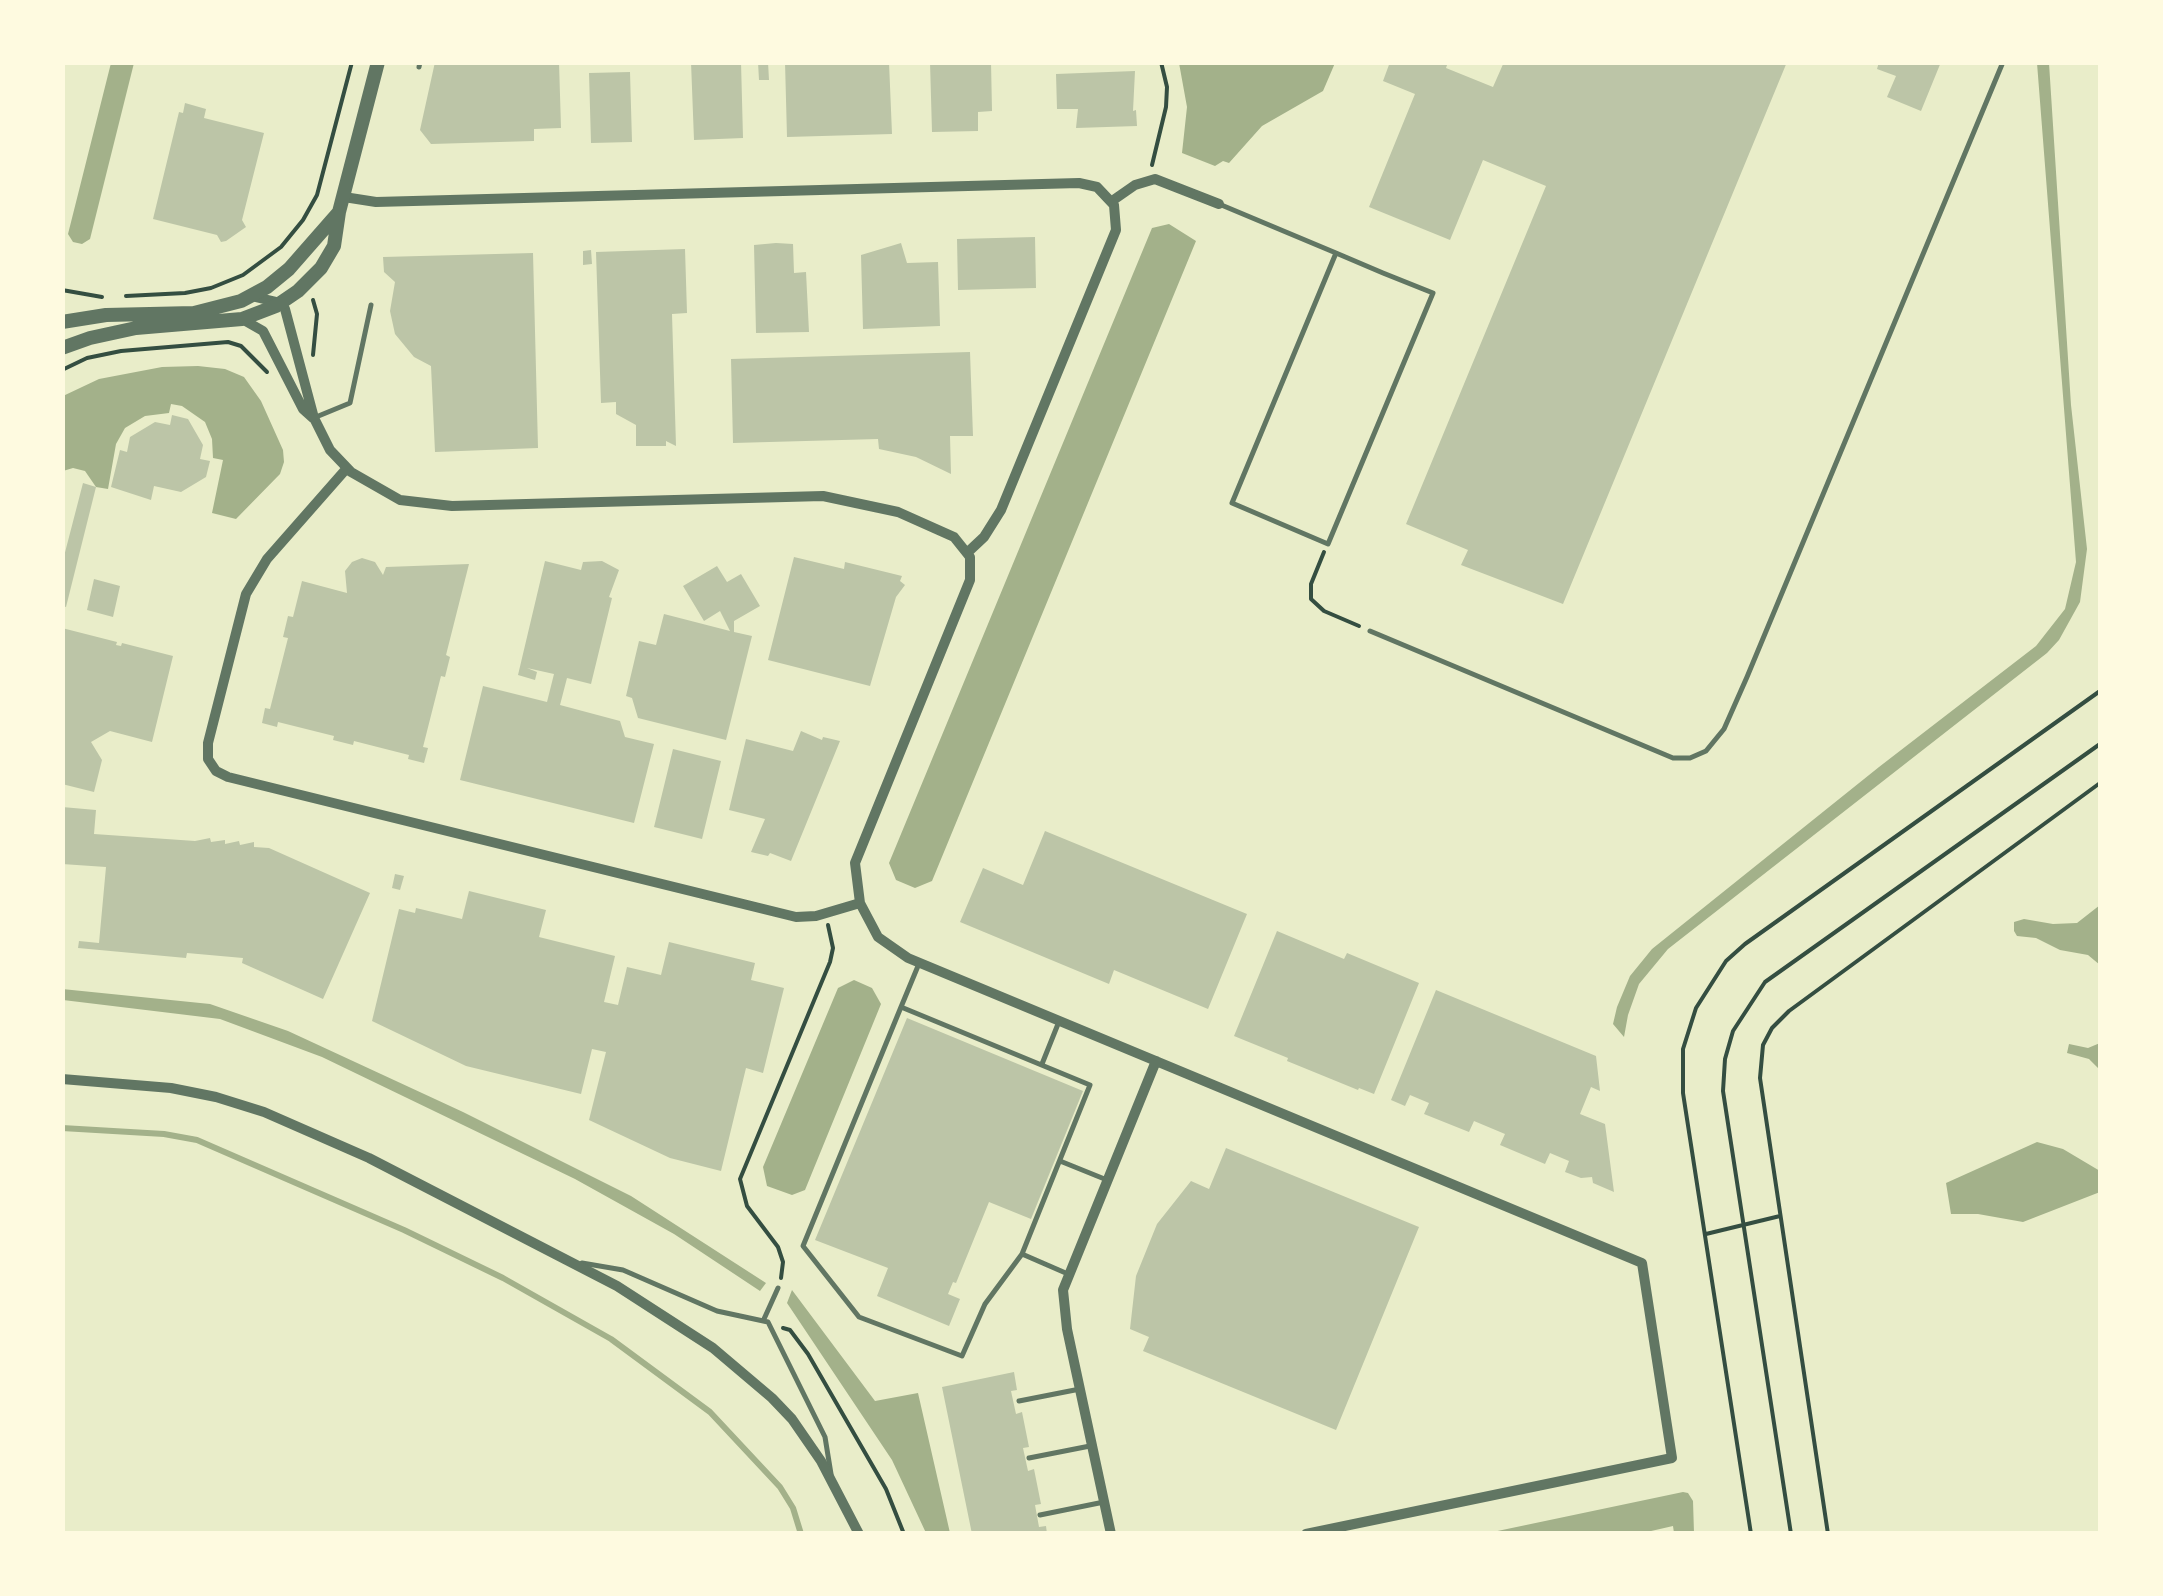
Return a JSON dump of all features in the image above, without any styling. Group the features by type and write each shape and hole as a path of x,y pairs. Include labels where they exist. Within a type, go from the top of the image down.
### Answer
{"street":[{"path":"62,348 124,330 242,319 281,303 304,286 331,252 378,62"},
{"path":"1112,200 1148,180 1159,180 1219,204"},
{"path":"62,322 106,315 194,313 252,296 289,270 342,205 1079,184 1097,187 1112,200 1116,230 997,517 981,542 968,552"},
{"path":"252,296 281,303"},
{"path":"281,303 314,418 330,450 347,468 392,496 437,506 834,497 908,515 954,537 968,552 970,580 854,868 868,923 884,944 920,963 1642,1262 1672,1458 1306,1534"},
{"path":"242,319 264,332 303,409 314,418"},
{"path":"347,468 267,559 246,594 208,742 208,759 216,771 788,916 805,918 860,902"},
{"path":"1110,1534 1063,1301 1068,1274 1156,1061"},
{"path":"62,1080 171,1088 216,1096 264,1112 370,1158 574,1262 691,1333 753,1379 792,1418 832,1479 859,1534"}],"lane":[{"path":"1370,630 1673,758 1690,758 1706,751 1724,729 1748,677 2003,62"},
{"path":"1219,204 1432,293 1328,544 1232,503 1336,253"},
{"path":"314,418 350,403 371,305"},
{"path":"901,1007 1090,1086 1022,1254 986,1304 962,1356 859,1317 803,1246 901,1007 920,963"},
{"path":"1041,1065 1060,1021"},
{"path":"1060,1161 1107,1180"},
{"path":"1022,1254 1068,1274"},
{"path":"574,1262 613,1267 717,1311 764,1319 773,1329 825,1437 832,1479"},
{"path":"764,1319 778,1288"},
{"path":"1019,1401 1080,1389"},
{"path":"1029,1458 1092,1446"},
{"path":"1040,1515 1104,1502"}],"path":[{"path":"121,296 179,294 210,288 243,275 274,254 303,220 317,195 352,62"},
{"path":"1148,180 1166,107 1167,87 1161,62"},
{"path":"274,254 289,270"},
{"path":"304,286 316,314 307,389"},
{"path":"62,290 102,297"},
{"path":"62,370 94,356 166,344 231,342 241,346 252,359"},
{"path":"1328,544 1309,589 1312,599 1324,611 1370,630"},
{"path":"1751,1534 1685,1107 1682,1062 1690,1021 1718,972 1745,944 2100,691"},
{"path":"1791,1534 1726,1111 1724,1073 1734,1030 1756,993 1776,974 2100,744"},
{"path":"1828,1534 1780,1216 1760,1066 1762,1045 1789,1011 2100,782"},
{"path":"778,1288 783,1268 781,1253 747,1206 740,1179 830,962 832,948 825,913"},
{"path":"1705,1234 1780,1216"},
{"path":"773,1329 790,1330 808,1354 886,1489 904,1534"}],"shaded area":[{"path":"1179,62 1335,63 1323,91 1262,126 1229,163 1223,161 1215,166 1182,153 1187,107"},
{"path":"111,63 134,63 90,239 82,244 73,242 68,234"},
{"path":"2037,63 2049,63 2071,405 2087,549 2080,602 2059,640 2047,653 1668,949 1639,984 1624,1037 1613,1024 1617,1007 1630,976 1652,949 2036,646 2065,609 2076,562"},
{"path":"1169,224 1196,241 932,881 915,888 896,880 889,863 1152,228"},
{"path":"162,367 225,369 244,377 261,401 283,450 280,474 236,519 212,513 223,460 213,458 212,439 205,422 182,406 171,404 169,413 145,416 125,428 116,444 108,489 96,487 85,471 63,471 63,396 99,379"},
{"path":"2100,905 2100,965 2088,955 2060,950 2036,938 2017,936 2014,931 2014,922 2024,919 2077,923"},
{"path":"854,980 872,988 881,1004 805,1190 792,1195 767,1186 763,1167 838,988"},
{"path":"62,989 210,1004 288,1031 631,1196 766,1283 760,1291 674,1234 575,1179 322,1057 220,1019 63,1000"},
{"path":"2100,1043 2100,1070 2089,1059 2067,1053 2069,1044 2088,1048"},
{"path":"2037,1142 2063,1149 2100,1171 2100,1192 2023,1222 1951,1214 1946,1183"},
{"path":"792,1290 875,1401 918,1393 950,1533 926,1533 892,1460 787,1303"},
{"path":"1683,1492 1693,1501 1694,1533 1674,1533 1673,1526 1638,1534 1488,1533"}],"building":[{"path":"435,62 559,62 561,128 534,129 534,141 431,144 420,130"},
{"path":"691,62 741,62 743,138 694,140"},
{"path":"758,62 768,62 769,80 759,80"},
{"path":"785,62 889,62 892,134 787,137"},
{"path":"930,62 991,62 992,111 978,112 978,131 932,132"},
{"path":"1390,62 1448,62 1446,68 1493,87 1504,62 1787,62 1563,604 1461,565 1468,550 1406,524 1546,186 1483,160 1450,240 1369,207 1415,94 1383,81"},
{"path":"1879,62 1941,62 1921,111 1887,97 1896,76 1877,69"},
{"path":"1135,71 1133,111 1136,110 1137,126 1076,128 1078,109 1057,109 1056,74"},
{"path":"630,72 632,142 591,143 589,73"},
{"path":"185,103 206,109 204,118 264,133 242,220 246,227 226,241 221,242 217,235 153,219 179,112 183,113"},
{"path":"1035,237 1036,288 958,290 957,239"},
{"path":"901,243 907,263 938,262 940,326 863,329 861,255"},
{"path":"793,244 794,273 806,272 809,332 756,333 754,245"},
{"path":"685,249 687,313 672,314 676,446 666,441 666,446 636,446 636,425 616,414 616,402 601,403 596,252"},
{"path":"591,250 592,264 583,265 583,251"},
{"path":"533,253 538,448 435,452 431,366 414,357 395,334 390,311 395,282 384,272 383,257"},
{"path":"970,352 973,436 950,436 951,474 916,457 879,449 878,439 733,443 731,359"},
{"path":"172,415 188,419 203,445 200,459 210,461 206,477 181,492 154,486 151,500 111,487 120,450 127,452 130,437 155,422 170,425"},
{"path":"83,483 96,487 66,607 62,606 62,564"},
{"path":"794,557 844,569 845,562 902,576 900,581 905,585 896,597 870,686 768,660"},
{"path":"362,558 375,562 383,575 386,567 469,564 446,655 450,657 445,677 441,676 423,747 428,748 424,763 408,759 409,755 354,741 353,745 333,740 334,736 278,722 277,727 262,723 265,708 270,709 288,638 283,637 288,616 293,617 302,581 347,593 345,571"},
{"path":"545,561 581,570 583,562 602,561 619,570 609,597 612,598 591,684 567,678 560,705 620,721 625,737 654,744 634,823 460,780 483,686 547,702 554,674 527,668 537,672 535,680 518,675"},
{"path":"717,566 727,582 741,574 760,606 734,621 734,632 752,636 726,740 638,718 632,698 626,696 639,641 656,645 664,614 730,631 720,611 704,621 683,586"},
{"path":"94,579 120,586 113,617 87,610"},
{"path":"62,628 117,642 116,645 122,643 173,656 152,742 110,731 91,742 102,760 94,792 62,784"},
{"path":"801,731 822,740 823,737 840,741 791,861 770,853 768,856 751,852 765,819 729,810 746,739 793,751"},
{"path":"673,749 721,761 702,839 654,827"},
{"path":"62,807 96,810 94,834 195,841 210,838 211,842 225,840 225,844 239,841 240,845 254,842 254,847 269,848 370,893 323,999 242,963 243,958 187,953 186,958 78,948 79,941 99,943 106,867 62,864"},
{"path":"1045,831 1247,914 1208,1009 1114,970 1109,984 960,922 983,868 1023,885"},
{"path":"395,874 404,876 400,890 392,888"},
{"path":"469,891 546,910 539,937 615,956 604,1002 618,1005 627,967 661,975 669,942 755,963 751,980 784,988 763,1073 746,1068 721,1171 670,1158 589,1120 606,1052 592,1049 581,1094 466,1066 372,1021 399,909 415,913 416,908 462,919"},
{"path":"1277,931 1344,959 1347,953 1419,983 1374,1094 1234,1036"},
{"path":"1436,990 1596,1056 1600,1091 1591,1087 1580,1114 1605,1124 1614,1192 1593,1183 1592,1177 1565,1172 1569,1161 1550,1153 1545,1164 1500,1145 1505,1134 1474,1121 1469,1132 1424,1114 1429,1103 1410,1095 1405,1106 1391,1100"},
{"path":"907,1018 1083,1091 1031,1219 989,1202 948,1294 960,1299 949,1326 877,1296 888,1268 815,1240"},
{"path":"1226,1148 1419,1227 1336,1430 1143,1351 1149,1337 1130,1329 1136,1276 1157,1224 1191,1181 1209,1189"},
{"path":"1014,1372 1017,1390 1011,1391 1016,1414 1022,1412 1029,1447 1023,1448 1028,1471 1034,1469 1041,1504 1035,1505 1039,1527 1046,1526 1047,1534 972,1534 942,1387"}],"waterway":[{"path":"62,1128 164,1134 197,1140 404,1230 503,1278 611,1339 710,1412 780,1487 793,1508 801,1534"}]}
